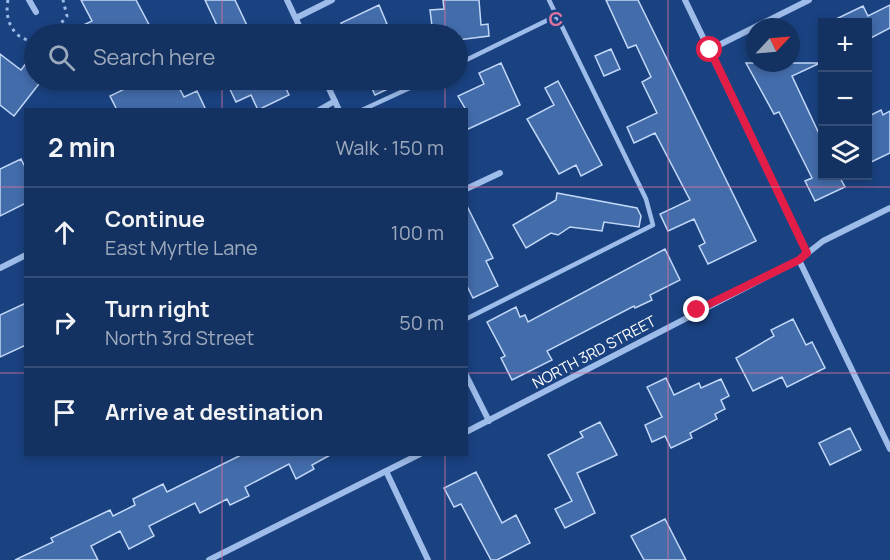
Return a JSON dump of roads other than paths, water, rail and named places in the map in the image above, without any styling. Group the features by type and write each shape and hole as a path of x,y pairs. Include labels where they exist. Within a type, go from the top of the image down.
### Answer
{"street":[{"path":"29,0 36,12"},
{"path":"287,0 299,24"},
{"path":"296,18 332,0"},
{"path":"685,0 807,253"},
{"path":"773,18 809,0"},
{"path":"710,50 746,32"},
{"path":"330,90 338,108"},
{"path":"323,108 335,101"},
{"path":"468,188 500,173"},
{"name":"NORTH 3RD STREET","path":"468,431 799,260 823,241 890,208"},
{"path":"0,268 24,256"},
{"path":"799,260 890,449"},
{"path":"468,379 489,421"},
{"path":"209,560 416,456"},
{"path":"386,471 428,560"}],"lane":[{"path":"468,318 653,225 646,199 549,0"},
{"path":"468,59 556,16"},
{"path":"366,108 405,90"}]}
